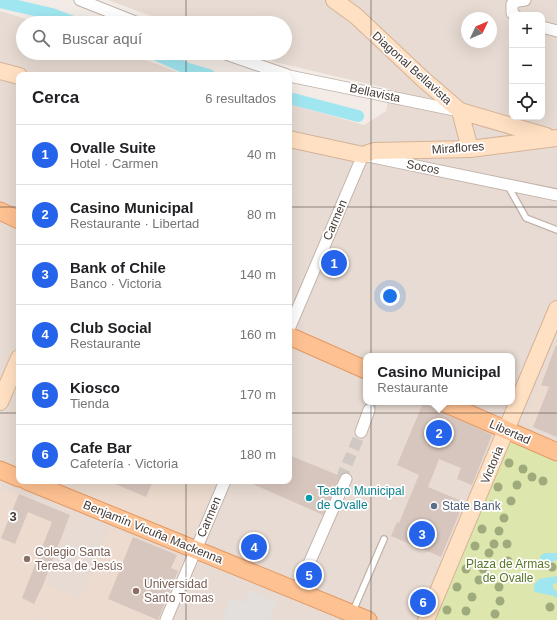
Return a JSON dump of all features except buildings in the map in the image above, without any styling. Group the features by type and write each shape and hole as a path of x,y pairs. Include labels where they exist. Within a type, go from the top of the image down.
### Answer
{"main road":[{"path":"0,211 16,219"},
{"path":"292,337 363,369"},
{"name":"Libertad","path":"449,405 557,452"},
{"path":"0,470 16,477"},
{"name":"Benjamín Vicuña Mackenna","path":"34,484 368,620"}],"street":[{"path":"80,0 120,16"},
{"name":"Diagonal Bellavista","path":"334,0 356,16 424,80 460,111 470,149"},
{"path":"512,12 512,4 525,0"},
{"path":"545,28 557,31"},
{"name":"Bellavista","path":"244,60 279,72"},
{"path":"0,71 16,75"},
{"name":"Bellavista","path":"292,76 460,111"},
{"name":"Miraflores","path":"460,111 555,138"},
{"name":"Miraflores","path":"363,155 379,151 470,149 555,138"},
{"name":"Socos","path":"292,140 557,195"},
{"name":"Carmen","path":"292,322 363,155"},
{"name":"Victoria","path":"426,620 557,309"},
{"path":"0,402 16,365"},
{"path":"361,432 369,410"},
{"path":"297,591 346,479"},
{"name":"Carmen","path":"166,620 224,484"}],"lane":[{"path":"507,184 526,218 557,230"},
{"path":"352,614 384,539"}],"shaded area":[{"path":"108,0 557,0 557,620 0,620 0,11 16,16 16,60 146,60 177,72 16,72 16,484 292,484 292,105 364,125 386,111 390,89 270,60 292,60 292,16 151,16"},
{"path":"557,339 557,437 524,423"},
{"path":"57,484 215,484 190,541 56,487"},
{"name":"Colegio Santa Teresa de Jesús","path":"3,488 70,515 44,585 81,599 110,527 185,561 157,620 40,620 32,616 30,620 0,620 0,494"},
{"path":"249,590 277,603 269,620 222,620 231,598 244,603"}],"green space":[{"name":"Plaza de Armas de Ovalle","path":"517,442 557,459 557,620 435,620 506,446 510,443"}],"water":[{"path":"545,553 557,553 557,560 547,564 542,564 540,562 540,556"},
{"path":"557,576 557,583 553,584 553,588 557,592 557,598 534,591 534,585 539,579"}],"waterway":[{"path":"0,2 57,16"},
{"path":"168,60 198,72"},
{"path":"292,99 358,116"}],"tunnel":[{"path":"369,410 371,405"},
{"path":"346,479 343,474 361,432"}],"place":[{"name":"Ovalle Suite","path":"334,263"},
{"name":"Casino Municipal","path":"439,433"},
{"name":"Teatro Municipal de Ovalle","path":"309,498"},
{"name":"State Bank","path":"434,506"},
{"name":"Bank of Chile","path":"422,534"},
{"name":"Club Social","path":"254,547"},
{"name":"Colegio Santa Teresa de Jesús","path":"27,559"},
{"name":"Kiosco","path":"309,575"},
{"name":"Universidad Santo Tomas","path":"136,591"},
{"name":"Cafe Bar","path":"423,602"}]}
